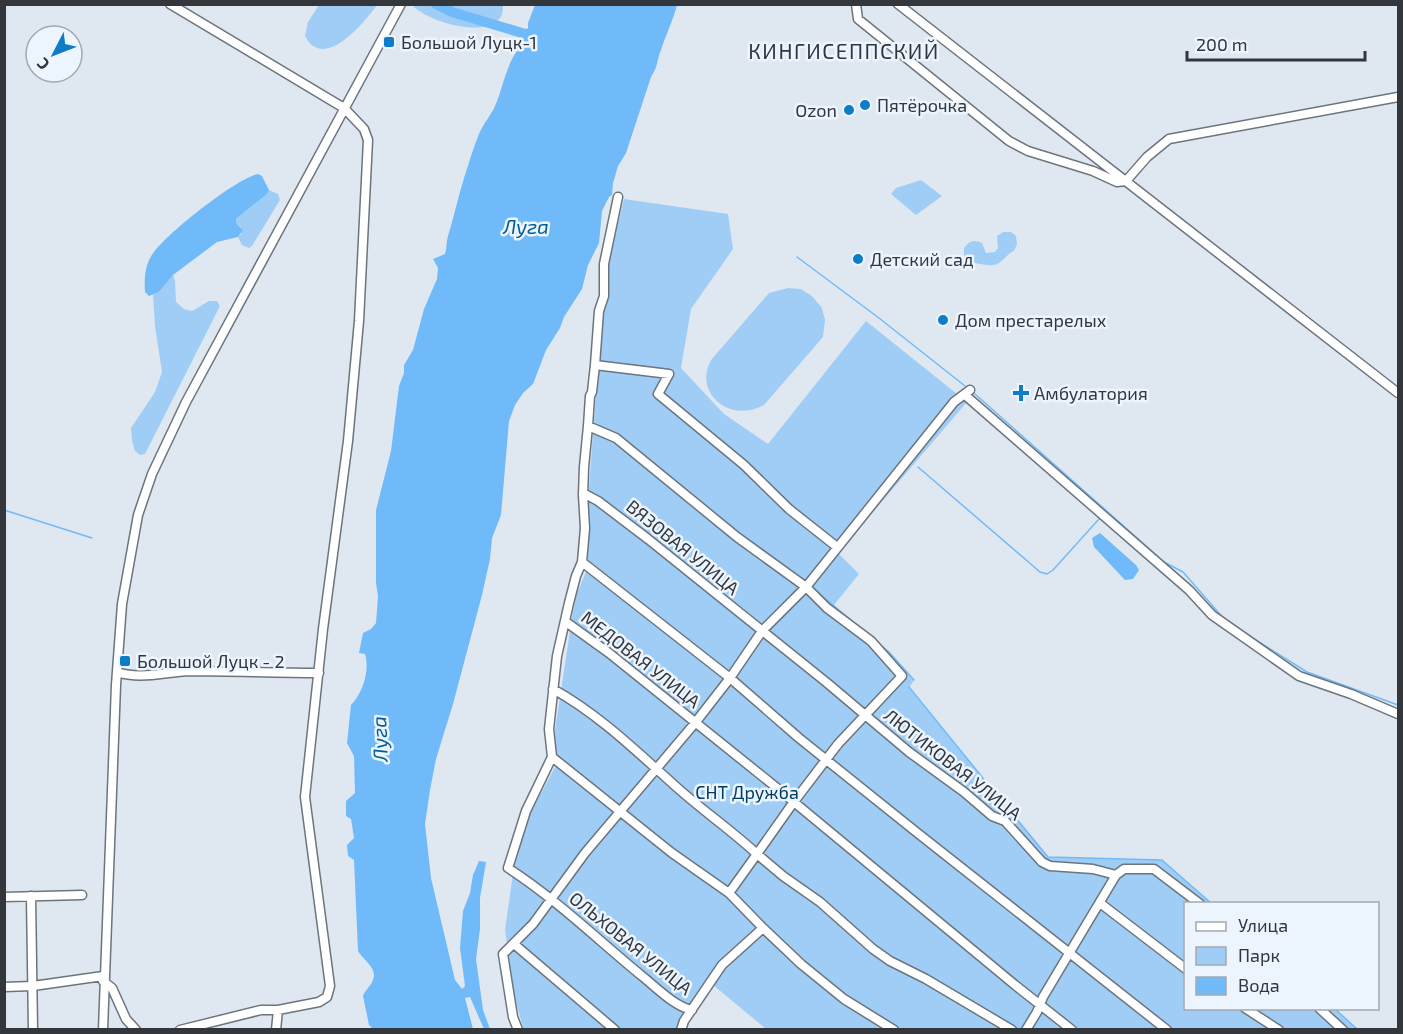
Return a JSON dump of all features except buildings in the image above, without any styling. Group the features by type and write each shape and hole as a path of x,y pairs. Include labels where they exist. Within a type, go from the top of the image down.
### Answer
{"street":[{"path":"171,4 344,108 364,129 368,140 359,321 348,441 305,797 330,986 327,997 319,1002 278,1010 261,1010 180,1029"},
{"path":"103,1029 103,978 117,672 122,604 136,526 152,474 186,402 401,4"},
{"path":"856,4 858,20 1010,141 1028,152 1093,171 1117,182 1126,181 1147,157 1169,139 1398,97"},
{"path":"898,4 1398,393"},
{"path":"618,197 604,264 604,296 599,311 590,396 583,493 585,528 582,562 576,576 557,656 549,729 552,757 672,853 729,892 801,964 844,999 894,1029"},
{"path":"595,365 669,374 658,394 744,465 789,509 837,547"},
{"path":"518,1029 513,1017 503,954 533,924 585,854 695,723 730,678 761,630 806,588 954,402 968,392 1189,590 1212,615 1240,637 1299,676 1351,694 1398,714"},
{"path":"588,426 616,438 737,537 806,588 827,608 871,641 902,676 826,759 729,892"},
{"name":"ВЯЗОВАЯ УЛИЦА","path":"583,493 621,517 865,716"},
{"path":"582,562 1167,1029"},
{"name":"МЕДОВАЯ УЛИЦА","path":"566,622 609,653 858,854 1015,986 1072,1029"},
{"path":"117,672 128,676 155,676 185,671 319,673"},
{"path":"553,689 604,722 671,782 882,955 1012,1029"},
{"name":"ЛЮТИКОВАЯ УЛИЦА","path":"865,716 992,816 1005,821 1042,862 1050,866 1093,869 1116,875"},
{"name":"ОЛЬХОВАЯ УЛИЦА","path":"552,757 526,811 508,868 550,899 653,985 684,1008 692,1010"},
{"path":"1026,1029 1116,875 1124,869 1154,869 1199,902"},
{"path":"4,897 82,895"},
{"path":"31,896 33,1029"},
{"path":"1100,903 1184,968"},
{"path":"681,1029 722,965 763,928"},
{"path":"514,944 615,1029"},
{"path":"4,987 103,978"},
{"path":"103,978 112,988 126,1020 136,1029"},
{"path":"276,1029 278,1010"},
{"path":"1248,1010 1280,1029"},
{"path":"1321,1010 1342,1029"}],"green space":[{"path":"319,5 377,5 354,32 343,41 333,47 322,49 313,46 305,36 308,22"},
{"path":"412,5 503,5 503,8 500,18 492,24 469,27 429,17"},
{"path":"921,180 942,196 916,215 891,194 896,188"},
{"path":"269,190 278,194 280,200 249,248 242,245 238,237 241,234 241,227 236,223 236,219"},
{"name":"СНТ Дружба","path":"624,199 728,214 733,249 691,309 681,368 724,414 768,444 866,321 967,402 838,553 859,574 834,605 889,652 914,680 909,688 1048,857 1162,860 1211,902 1184,902 1184,1010 1335,1010 1358,1029 766,1029 707,980 676,1029 524,1030 515,1000 505,930 514,866 528,818 556,765 555,730 575,598 587,569 589,487 609,261"},
{"path":"1003,232 1011,232 1016,236 1017,244 1014,251 999,263 980,264 969,262 964,257 964,248 974,241 982,243 986,253 995,252 998,248 997,236"},
{"path":"173,275 176,302 184,309 192,311 209,301 217,301 220,306 145,454 140,455 135,451 131,428 155,392 162,372 153,295 159,292"},
{"path":"788,288 801,289 812,296 822,308 825,320 823,337 764,405 751,410 739,411 728,408 711,394 707,384 707,372 711,360 769,293"}],"water":[{"name":"Луга","path":"535,5 677,5 626,153 618,166 612,195 602,211 599,243 588,265 582,289 546,350 533,384 515,405 509,421 501,515 492,538 482,595 436,759 430,790 425,824 431,878 455,980 462,989 465,986 460,948 463,911 479,861 486,862 480,898 480,929 476,959 483,1010 490,1029 484,1029 470,997 465,998 473,1029 373,1029 369,1025 363,996 374,976 372,968 358,951 354,860 348,856 347,845 354,838 351,819 346,816 346,801 355,793 354,756 347,743 351,705 362,688 367,667 365,654 359,653 363,633 376,623 378,596 376,510 391,451 399,386 404,373 404,365 413,350 424,309 437,279 438,268 433,259 445,254 447,238 475,145 495,106 510,63 514,55 525,44 520,33 528,28"},
{"path":"258,174 262,176 269,190 236,219 236,223 243,230 238,237 217,242 173,275 159,292 149,296 145,292 147,266 151,256 162,243 187,220 219,196"},
{"path":"1100,533 1136,565 1139,570 1133,579 1125,580 1094,547 1092,538"}],"waterway":[{"path":"436,4 452,12 532,36"},
{"path":"797,257 965,386"},
{"path":"975,394 1164,562 1183,572 1225,620"},
{"path":"918,467 1040,572 1047,574 1053,570 1099,519"},
{"path":"4,510 92,538"},
{"path":"815,590 864,631"},
{"path":"1254,639 1307,672 1398,705"},
{"path":"877,642 914,680"},
{"path":"909,687 1008,809"},
{"path":"1015,817 1048,857 1162,860 1210,902"},
{"path":"1336,1010 1358,1030"}],"place":[{"name":"Большой Луцк-1","path":"389,42"},
{"name":"Пятёрочка","path":"865,105"},
{"name":"Ozon","path":"849,110"},
{"name":"Детский сад","path":"858,259"},
{"name":"Дом престарелых","path":"943,320"},
{"name":"Амбулатория","path":"1021,393"},
{"name":"Большой Луцк - 2","path":"125,661"}],"district":[{"name":"КИНГИСЕППСКИЙ","path":"844,50"}]}
